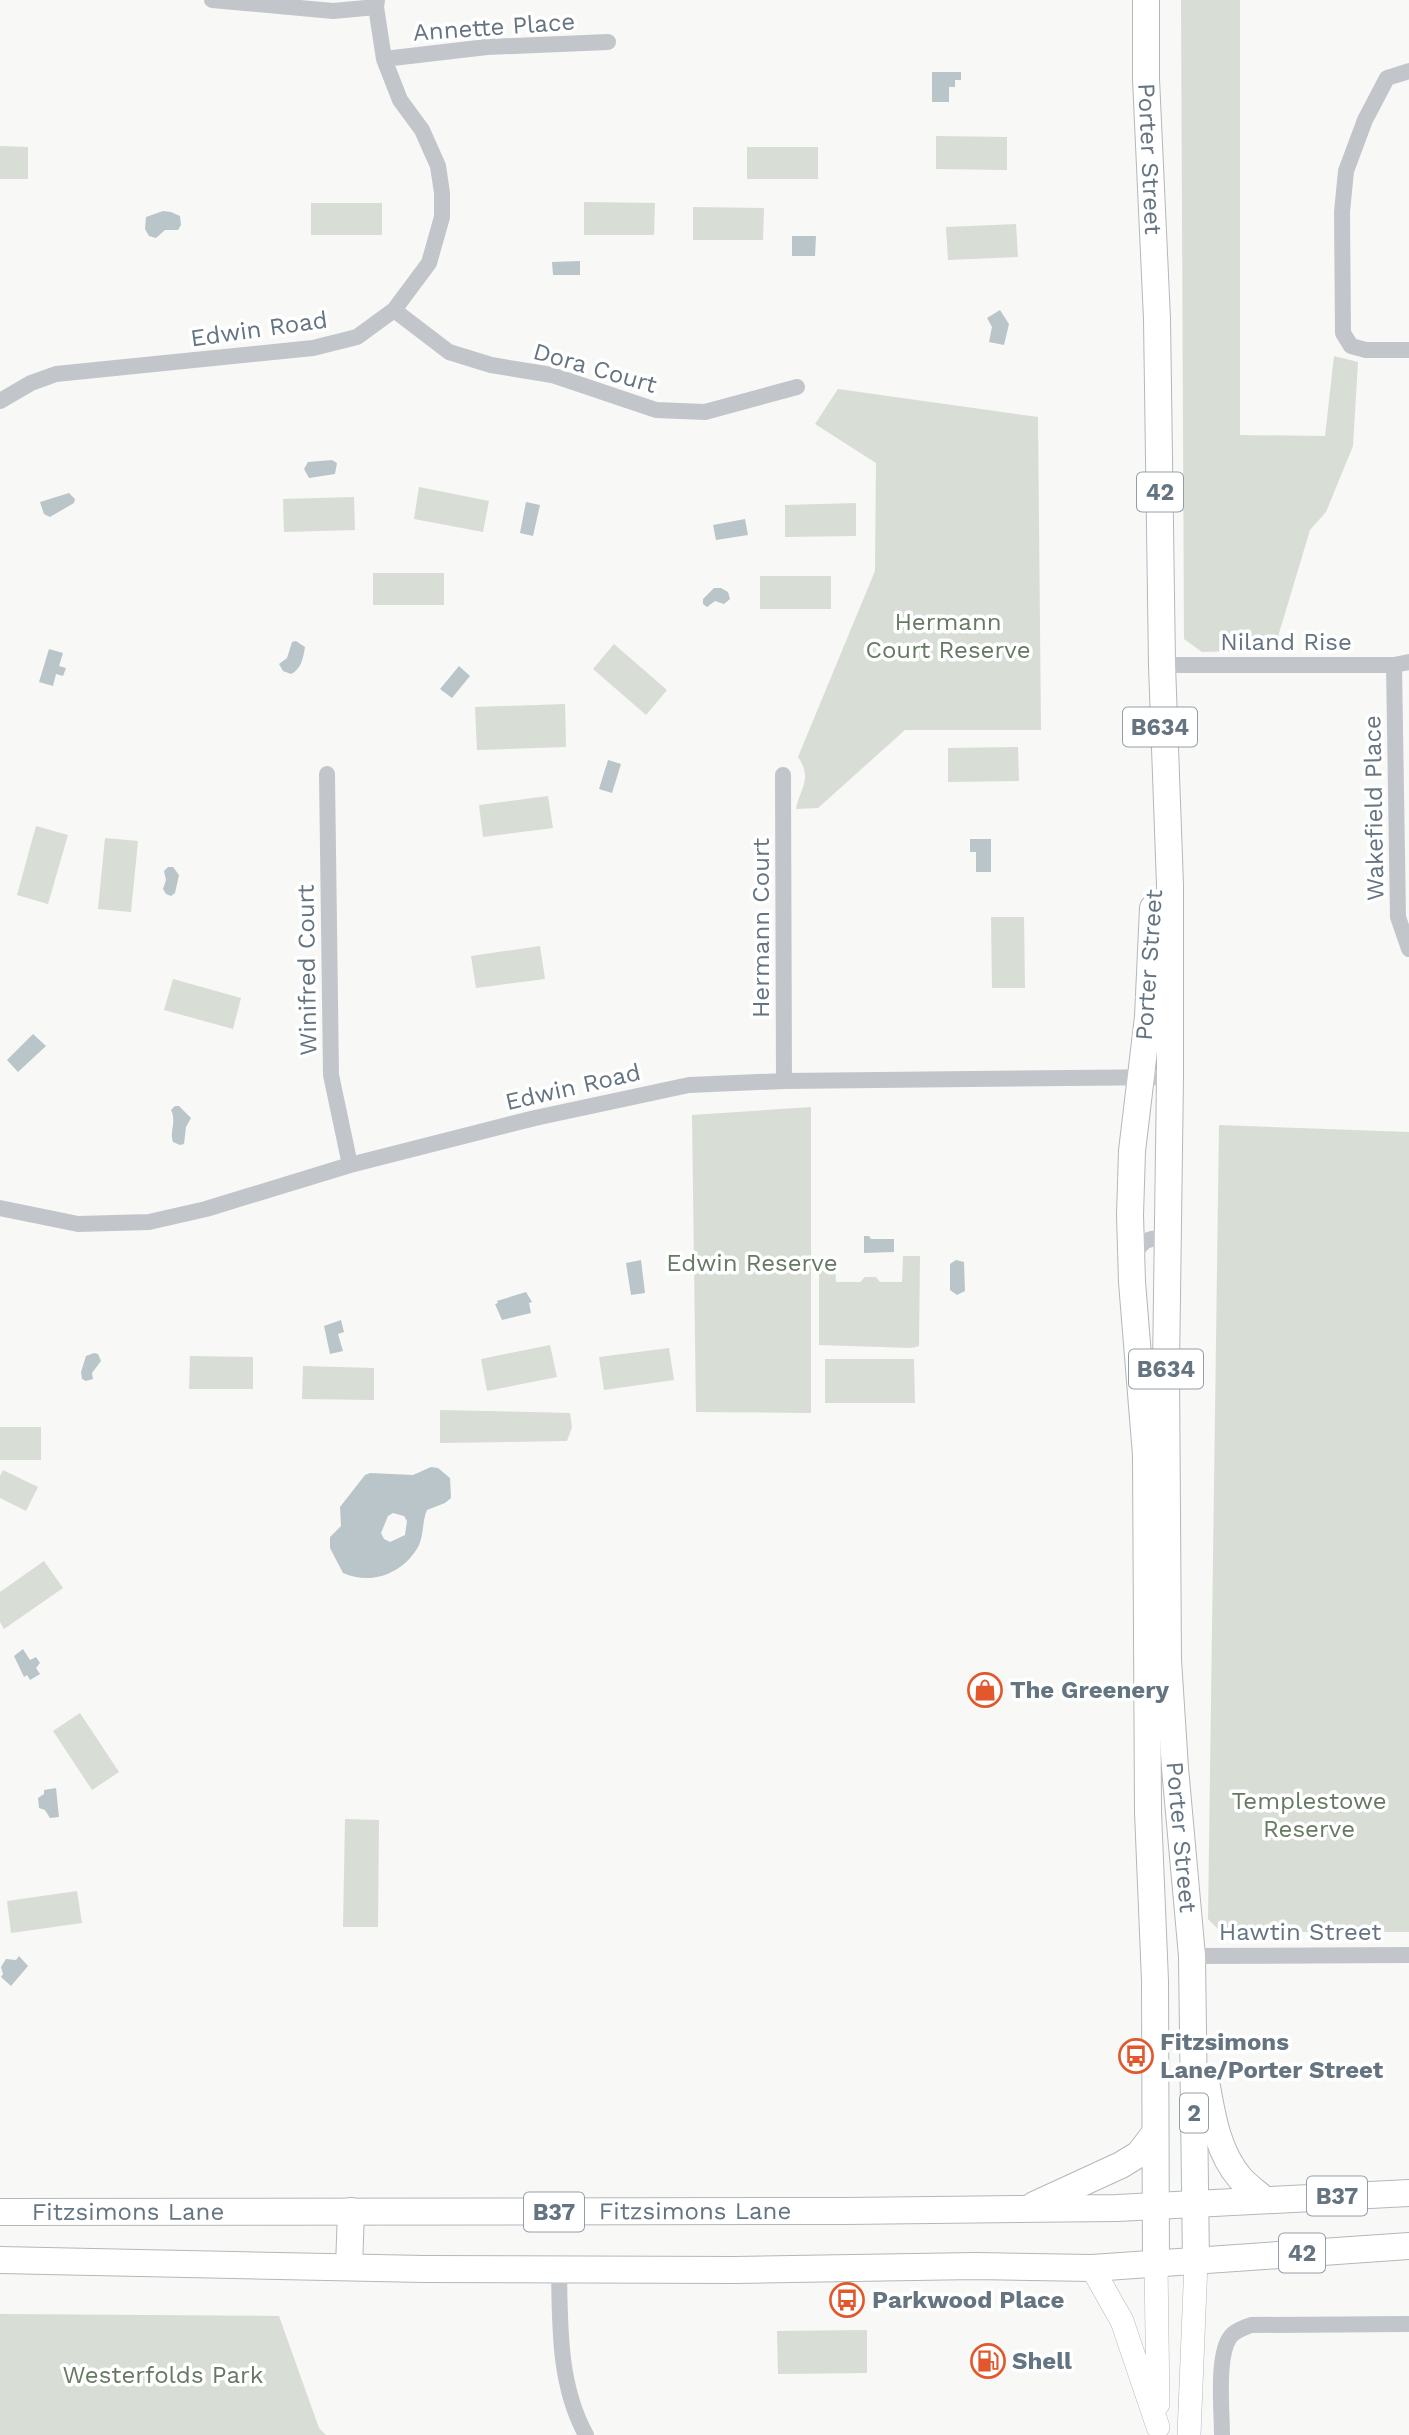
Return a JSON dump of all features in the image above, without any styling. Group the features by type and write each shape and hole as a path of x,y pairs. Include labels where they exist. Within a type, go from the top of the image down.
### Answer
{"main road":[{"name":"Porter Street","path":"1146,0 1148,152 1157,318 1162,665 1170,885 1168,1674 1192,1955 1194,2021 1196,2262 1189,2435"},
{"name":"Porter Street","path":"1157,318 1164,0"},
{"name":"Porter Street","path":"1158,2431 1155,1981 1148,1812 1146,1455 1132,1265 1132,1151 1148,1017 1162,665"},
{"name":"42","path":"1194,2021 1219,2140 1234,2170 1265,2200"},
{"path":"1026,2209 1121,2165 1139,2154 1155,2133"},
{"name":"B37","path":"1265,2200 1409,2193"},
{"name":"Fitzsimons Lane","path":"0,2212 1026,2209 1265,2200"},
{"path":"349,2267 351,2211"},
{"name":"42","path":"1156,2265 1409,2246"},
{"name":"Fitzsimons Lane","path":"0,2260 349,2267 734,2270 975,2266 1092,2268 1156,2265"},
{"path":"1092,2268 1122,2321 1158,2431"}],"street":[{"path":"212,0 333,11 376,4"},
{"name":"Edwin Road","path":"0,401 31,383 56,374 313,348 357,337 394,310 429,263 442,217 442,193 438,166 422,130 400,100 384,58 376,4"},
{"name":"Annette Place","path":"384,58 487,47 608,42"},
{"path":"1409,71 1387,78 1366,120 1346,171 1342,226 1343,333 1351,346 1366,350 1409,351"},
{"name":"Dora Court","path":"394,310 449,352 491,365 552,375 656,410 705,412 797,387"},
{"name":"Niland Rise","path":"1162,665 1402,664"},
{"name":"Wakefield Place","path":"1402,664 1398,917 1409,949"},
{"name":"Winifred Court","path":"327,774 331,1075 350,1164"},
{"name":"Hermann Court","path":"783,775 784,1081"},
{"name":"Edwin Road","path":"0,1208 78,1224 149,1222 206,1209 350,1164 535,1118 689,1085 784,1081 1170,1077"},
{"path":"1132,1265 1137,1248 1145,1240 1156,1237 1168,1239"},
{"name":"Hawtin Street","path":"1192,1955 1409,1955"},
{"path":"559,2268 564,2370 577,2418 586,2435"},
{"path":"1222,2435 1224,2350 1230,2336 1238,2330 1251,2325 1409,2324"}],"green space":[{"path":"1181,0 1240,0 1240,435 1325,436 1334,356 1358,362 1353,446 1326,512 1310,530 1274,650 1202,652 1184,639"},
{"path":"936,136 1007,137 1007,170 936,169"},
{"path":"0,146 28,147 28,179 0,179"},
{"path":"747,147 818,147 818,179 747,179"},
{"path":"584,202 655,203 654,235 584,235"},
{"path":"311,203 382,203 382,235 311,235"},
{"path":"693,207 764,208 763,240 693,240"},
{"path":"1016,224 1018,257 948,260 946,227"},
{"name":"Hermann Court Reserve","path":"838,389 1038,417 1041,730 905,730 818,808 796,809 805,778 805,771 798,757 875,571 876,463 815,424"},
{"path":"419,487 489,501 483,532 414,519"},
{"path":"354,497 355,530 284,532 283,499"},
{"path":"856,503 856,536 785,537 785,505"},
{"path":"373,573 444,573 444,605 373,605"},
{"path":"760,576 831,576 831,609 760,609"},
{"path":"614,644 667,690 646,715 593,669"},
{"path":"565,704 566,747 477,750 475,707"},
{"path":"1018,747 1019,781 948,782 948,748"},
{"path":"548,796 553,828 483,837 479,805"},
{"path":"36,826 68,835 48,904 17,895"},
{"path":"105,838 138,841 131,912 98,909"},
{"path":"991,917 1024,917 1025,988 992,988"},
{"path":"540,946 545,979 476,988 471,956"},
{"path":"173,979 241,998 233,1029 164,1010"},
{"name":"Edwin Reserve","path":"811,1107 811,1413 696,1412 692,1115"},
{"name":"Templestowe Reserve","path":"1219,1125 1409,1132 1409,1932 1221,1932 1208,1919"},
{"path":"903,1256 920,1256 919,1346 819,1345 819,1271 822,1266 835,1266 836,1282 860,1282 865,1277 876,1277 880,1282 902,1282"},
{"path":"550,1345 557,1377 487,1391 481,1359"},
{"path":"669,1348 674,1380 604,1390 599,1357"},
{"path":"190,1356 253,1357 253,1389 189,1389"},
{"path":"825,1359 914,1359 915,1403 825,1403"},
{"path":"303,1366 374,1368 374,1400 302,1399"},
{"path":"440,1410 570,1413 572,1427 567,1441 440,1443"},
{"path":"0,1427 41,1427 41,1460 0,1460"},
{"path":"3,1470 38,1487 26,1511 0,1498 0,1476"},
{"path":"44,1561 63,1588 4,1629 0,1622 0,1592"},
{"path":"80,1713 119,1772 92,1790 53,1731"},
{"path":"345,1819 379,1820 378,1927 343,1927"},
{"path":"77,1891 82,1923 11,1933 7,1901"},
{"name":"Westerfolds Park","path":"0,2314 279,2316 319,2428 326,2435 0,2435"},
{"path":"867,2330 867,2373 778,2374 777,2331"}],"shaded area":[{"path":"932,72 961,72 961,80 955,80 955,87 949,87 949,102 932,102"},
{"path":"163,211 180,216 181,225 178,230 165,230 156,238 149,236 145,229 146,217"},
{"path":"792,236 816,236 815,256 792,256"},
{"path":"580,261 580,275 553,275 552,262"},
{"path":"1000,310 1009,324 1004,345 989,342 992,327 987,318"},
{"path":"332,460 337,463 335,474 309,478 304,469 308,462"},
{"path":"69,493 75,499 74,503 50,517 44,514 40,502"},
{"path":"526,502 540,505 533,536 520,533"},
{"path":"745,519 748,535 716,540 713,525"},
{"path":"714,588 728,592 730,599 724,604 715,601 707,607 703,604 703,599"},
{"path":"296,641 305,647 299,666 291,674 283,671 279,664 287,658 292,642"},
{"path":"49,649 63,653 59,666 66,668 63,676 56,674 53,686 39,682"},
{"path":"459,666 470,676 452,698 440,689"},
{"path":"608,760 621,764 612,793 599,789"},
{"path":"970,839 991,839 991,872 976,872 976,852 970,852"},
{"path":"173,867 179,875 175,893 171,896 163,889 166,880 164,871"},
{"path":"33,1034 46,1046 18,1072 7,1060"},
{"path":"179,1106 191,1118 186,1127 184,1144 180,1145 173,1142 172,1138 171,1110"},
{"path":"864,1236 871,1239 894,1239 894,1252 864,1253"},
{"path":"641,1260 645,1293 631,1295 626,1263"},
{"path":"956,1260 964,1262 965,1291 957,1295 950,1290 950,1264"},
{"path":"526,1292 532,1302 529,1303 531,1313 502,1320 495,1304 497,1301"},
{"path":"341,1320 344,1332 338,1334 343,1351 330,1354 324,1326"},
{"path":"98,1354 101,1361 92,1373 93,1379 86,1381 82,1379 81,1372 86,1356"},
{"path":"431,1467 438,1468 450,1478 451,1498 427,1510 420,1543 412,1556 386,1575 365,1578 343,1573 330,1548 330,1537 341,1526 340,1507 365,1475 413,1475","holes":["393,1513 404,1516 407,1521 405,1535 390,1542 384,1539 381,1533 388,1516"]},
{"path":"23,1649 30,1660 36,1657 40,1663 36,1668 40,1674 30,1680 27,1675 24,1677 14,1656"},
{"path":"56,1788 59,1817 50,1818 45,1810 39,1808 38,1798 44,1794 44,1790"},
{"path":"19,1956 28,1966 11,1986 1,1977 1,1967 6,1959 16,1960"}],"place":[{"name":"The Greenery","path":"985,1690"},
{"name":"Fitzsimons Lane/Porter Street","path":"1136,2056"},
{"name":"Parkwood Place","path":"847,2300"},
{"name":"Shell","path":"988,2361"}]}
